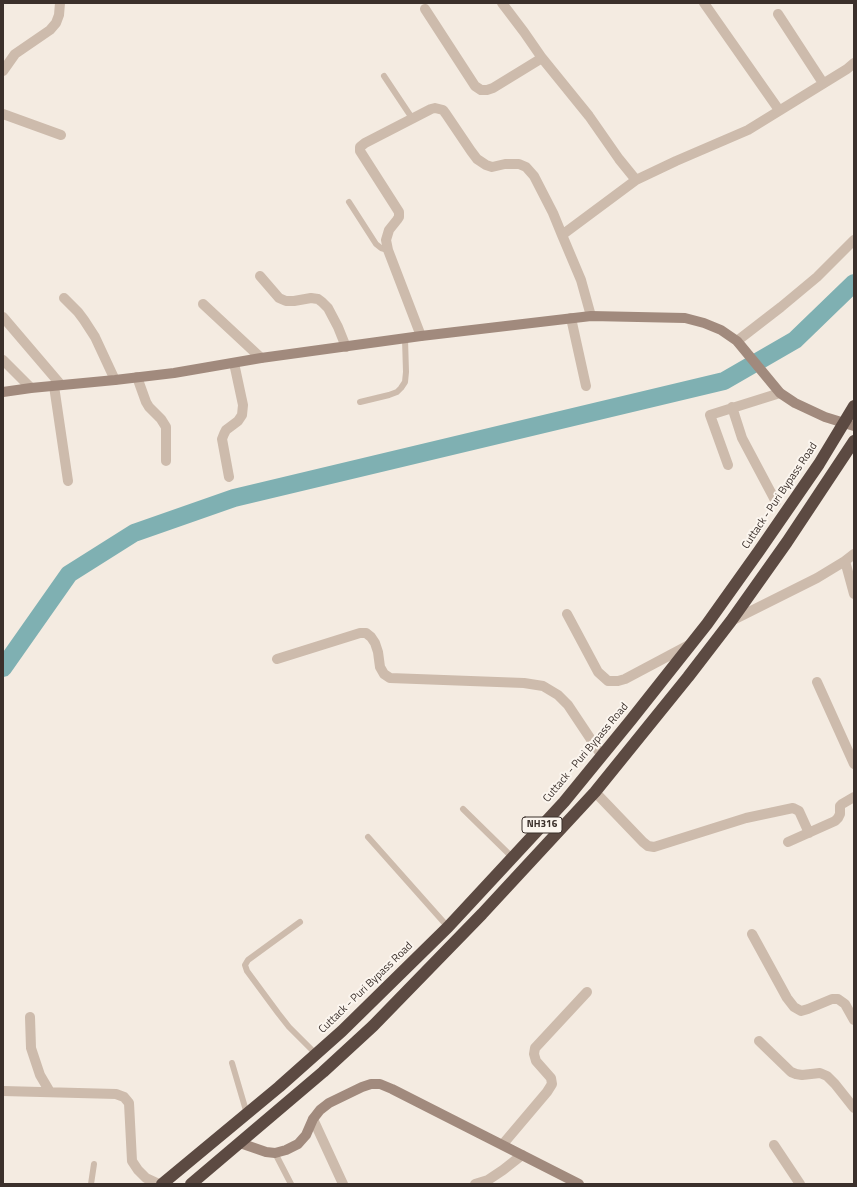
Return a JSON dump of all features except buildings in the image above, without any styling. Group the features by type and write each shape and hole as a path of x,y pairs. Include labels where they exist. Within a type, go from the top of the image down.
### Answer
{"highway":[{"name":"Cuttack - Puri Bypass Road","path":"162,1184 248,1114 342,1031 448,927 564,802 692,643 759,552 819,464 849,424 854,406"},
{"name":"NH316","path":"191,1184 323,1072 373,1026 482,914 595,792 688,677 731,621 787,542 854,441"}],"street":[{"path":"3,71 15,54 50,30 56,23 59,15 60,3"},
{"path":"502,3 542,58 589,116 610,147 636,180"},
{"path":"704,3 780,110"},
{"path":"425,9 475,86 481,90 493,88 542,58"},
{"path":"778,14 823,83"},
{"path":"562,235 636,180 748,130 847,69 854,63"},
{"path":"421,336 388,250 386,240 391,226 399,217 399,212 362,154 360,147 412,118 431,109 439,108 446,114 477,159 492,167 513,163 519,164 526,167 534,176 543,192 562,235 580,280 591,316"},
{"path":"3,114 61,135"},
{"path":"740,344 817,277 854,240"},
{"path":"260,276 279,298 286,302 311,298 318,299 322,302 328,308 346,347"},
{"path":"64,298 78,312 95,337 115,380"},
{"path":"203,304 261,358"},
{"path":"3,392 115,380 421,336 571,318 591,316 685,318 704,323 715,328 740,344 780,393 807,409 849,424"},
{"path":"3,318 57,386 68,481"},
{"path":"571,318 586,386"},
{"path":"3,360 31,388"},
{"path":"229,477 222,439 226,430 238,422 242,415 243,405 234,363"},
{"path":"137,377 146,402 149,407 161,418 166,427 166,461"},
{"path":"728,465 710,415 780,393"},
{"path":"732,407 742,438 776,502"},
{"path":"731,621 818,578 854,554"},
{"path":"845,561 854,594"},
{"path":"567,614 598,672 608,680 618,681 625,679 692,643"},
{"path":"277,659 360,633 366,633 375,643 380,668 384,674 390,678 524,683 543,686 558,694 568,705 602,756"},
{"path":"817,682 850,746 854,764"},
{"path":"595,792 648,846 654,847 746,818 789,808 799,811 808,830"},
{"path":"788,842 808,830 838,818 840,814 840,806 854,797"},
{"path":"752,934 787,998 794,1007 801,1011 832,999 838,999 845,1004 854,1020"},
{"path":"503,1144 552,1084 551,1078 536,1061 534,1054 535,1048 587,992"},
{"path":"30,1016 31,1048 40,1075 50,1092"},
{"path":"759,1041 792,1072 802,1075 820,1073 826,1076 836,1084 854,1108"},
{"path":"240,1143 266,1152 275,1153 286,1150 298,1144 306,1135 313,1119 320,1110 329,1103 362,1087 371,1084 380,1084 503,1144 579,1184"},
{"path":"3,1091 116,1094 124,1097 129,1102 132,1161 146,1178 159,1184"},
{"path":"313,1119 343,1184"},
{"path":"774,1145 800,1184"},
{"path":"475,1184 488,1180 522,1155"}],"lane":[{"path":"384,76 412,118"},
{"path":"349,202 376,244 380,248 388,250"},
{"path":"360,402 389,396 401,388 405,382 406,372 405,339"},
{"path":"463,809 513,858"},
{"path":"368,837 448,927"},
{"path":"300,922 248,960 245,965 247,971 289,1027 316,1054"},
{"path":"232,1063 248,1114"},
{"path":"275,1153 291,1184"},
{"path":"91,1184 94,1164"}],"waterway":[{"path":"3,668 69,574 134,533 234,498 724,381 795,340 854,283"}]}
